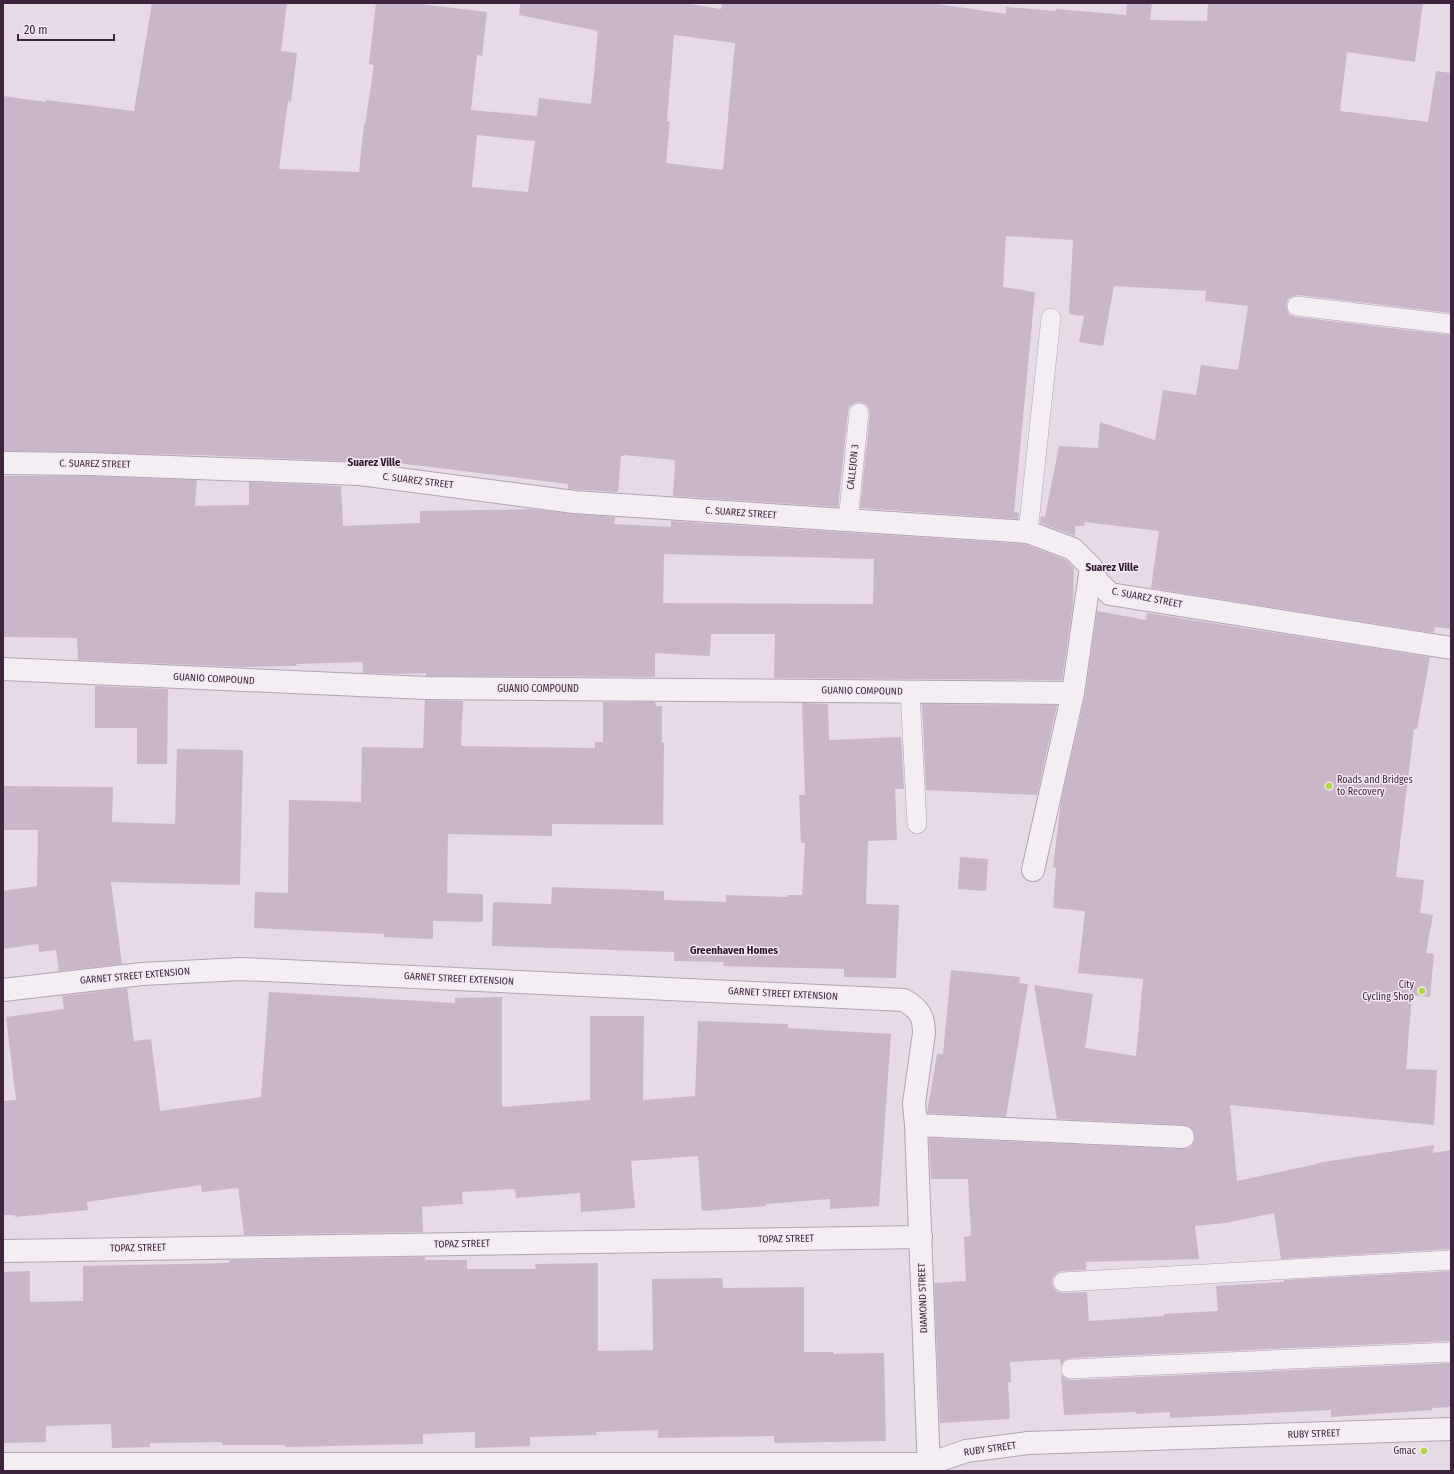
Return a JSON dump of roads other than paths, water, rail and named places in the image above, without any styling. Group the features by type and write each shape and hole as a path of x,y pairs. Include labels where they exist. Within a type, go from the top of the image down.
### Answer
{"street":[{"name":"C. SUAREZ STREET","path":"3,463 90,464 360,474 574,502 1028,532 1073,549 1091,567 1097,581 1110,594 1451,648"},
{"path":"1032,870 1074,693 1091,567"},
{"name":"GUANIO COMPOUND","path":"3,669 426,688 1074,693"},
{"name":"GARNET STREET EXTENSION","path":"3,990 142,974 241,969 894,999 904,1000 914,1006"},
{"name":"DIAMOND STREET","path":"914,1006 922,1019 924,1033 914,1103 921,1237 929,1467"},
{"path":"916,1125 1183,1137"},
{"name":"TOPAZ STREET","path":"3,1250 921,1237"},
{"name":"RUBY STREET","path":"3,1464 929,1467 966,1451 1028,1443 1451,1429"}],"lane":[{"path":"1297,306 1451,324"},
{"path":"1028,532 1052,318"},
{"name":"CALLEJON 3","path":"848,521 859,413"},
{"path":"910,692 917,824"},
{"path":"1063,1282 1451,1260"},
{"path":"1071,1369 1451,1352"}],"place":[{"name":"Roads and Bridges to Recovery","path":"1329,786"},
{"name":"City Cycling Shop","path":"1422,991"},
{"name":"Gmac","path":"1424,1451"}],"district":[{"name":"Suarez Ville","path":"374,462"},
{"name":"Suarez Ville","path":"1112,567"},
{"name":"Greenhaven Homes","path":"734,950"}]}
